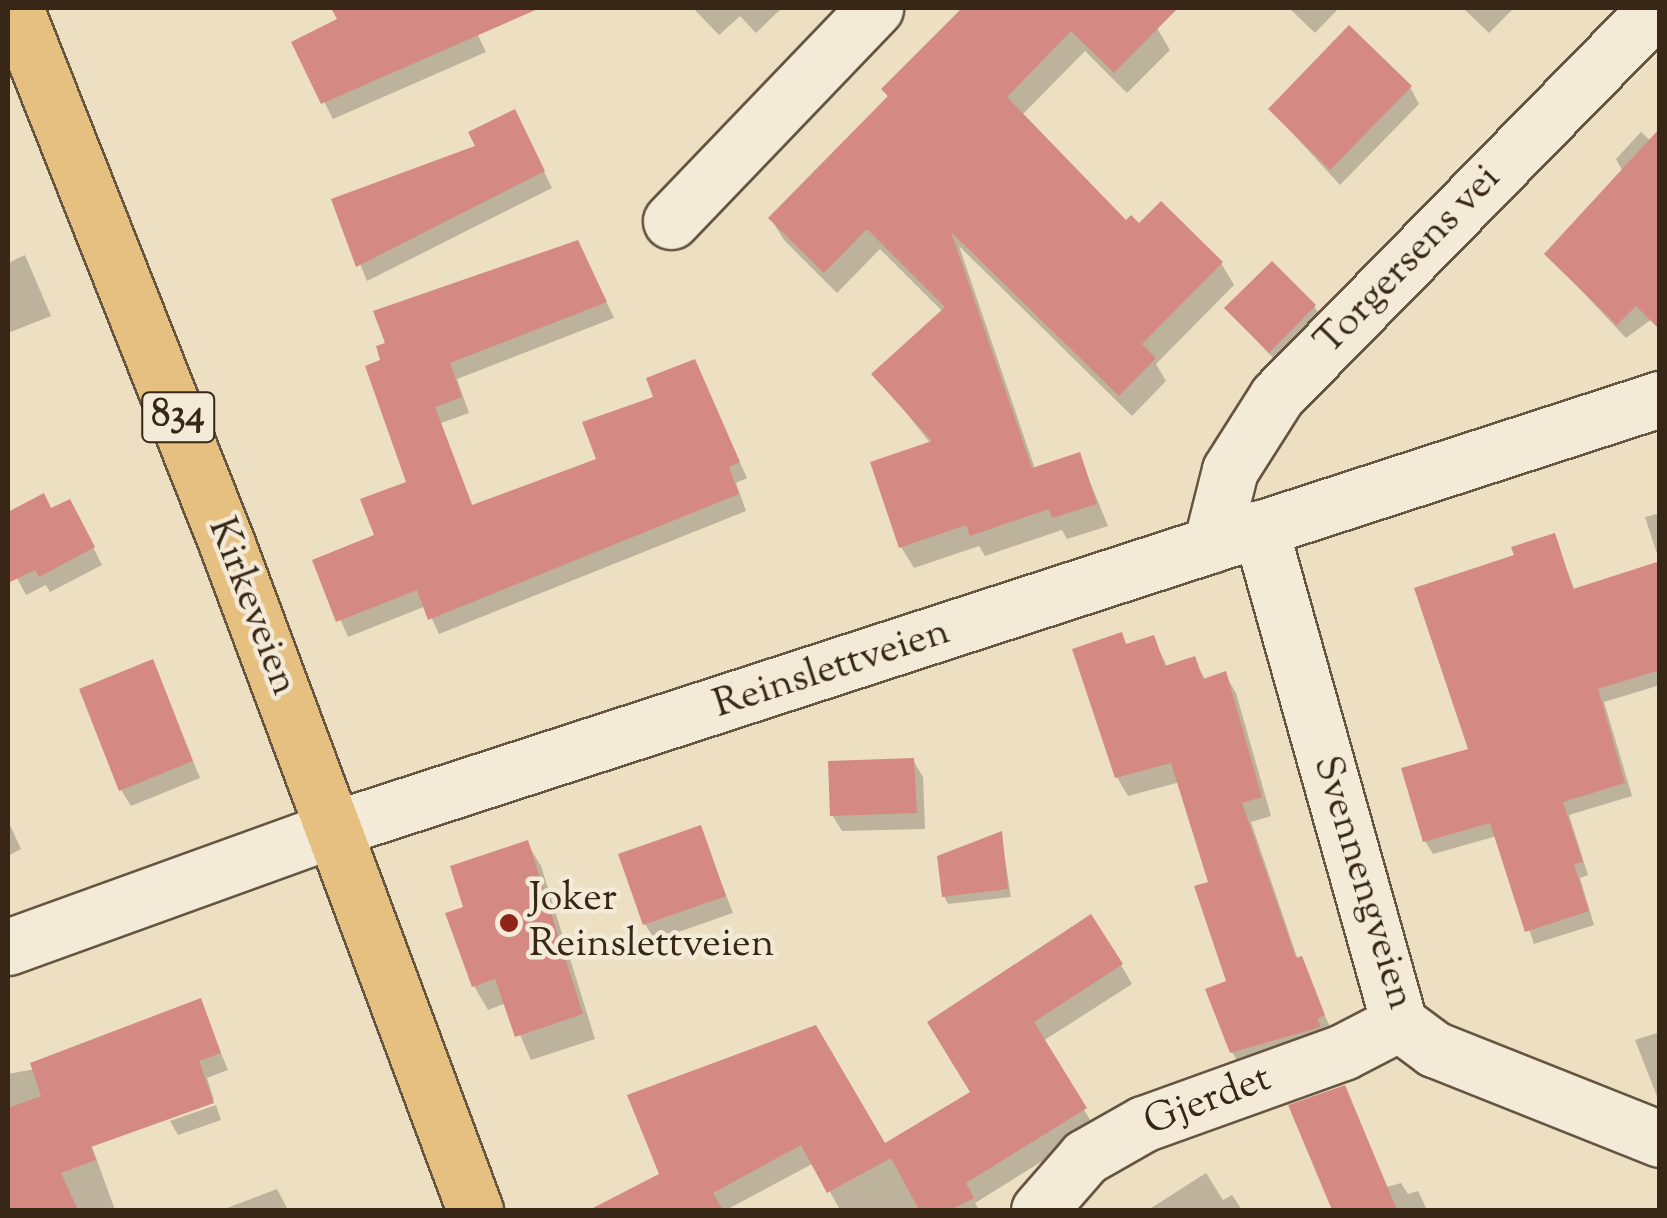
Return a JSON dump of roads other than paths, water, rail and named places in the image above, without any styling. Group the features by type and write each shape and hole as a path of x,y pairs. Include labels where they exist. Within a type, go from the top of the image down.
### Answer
{"main road":[{"name":"Kirkeveien","path":"15,8 334,828 476,1210"}],"street":[{"path":"671,221 875,8"},
{"name":"Torgersens vei","path":"1235,536 1230,470 1277,396 1657,8"},
{"name":"Reinslettveien","path":"8,946 334,828 1660,399"},
{"name":"Svennengveien","path":"1235,536 1399,1023 1434,1048 1660,1139"},
{"name":"Gjerdet","path":"1039,1210 1085,1157 1143,1124 1343,1052 1399,1023"}],"place":[{"name":"Joker Reinslettveien","path":"509,923"}]}
